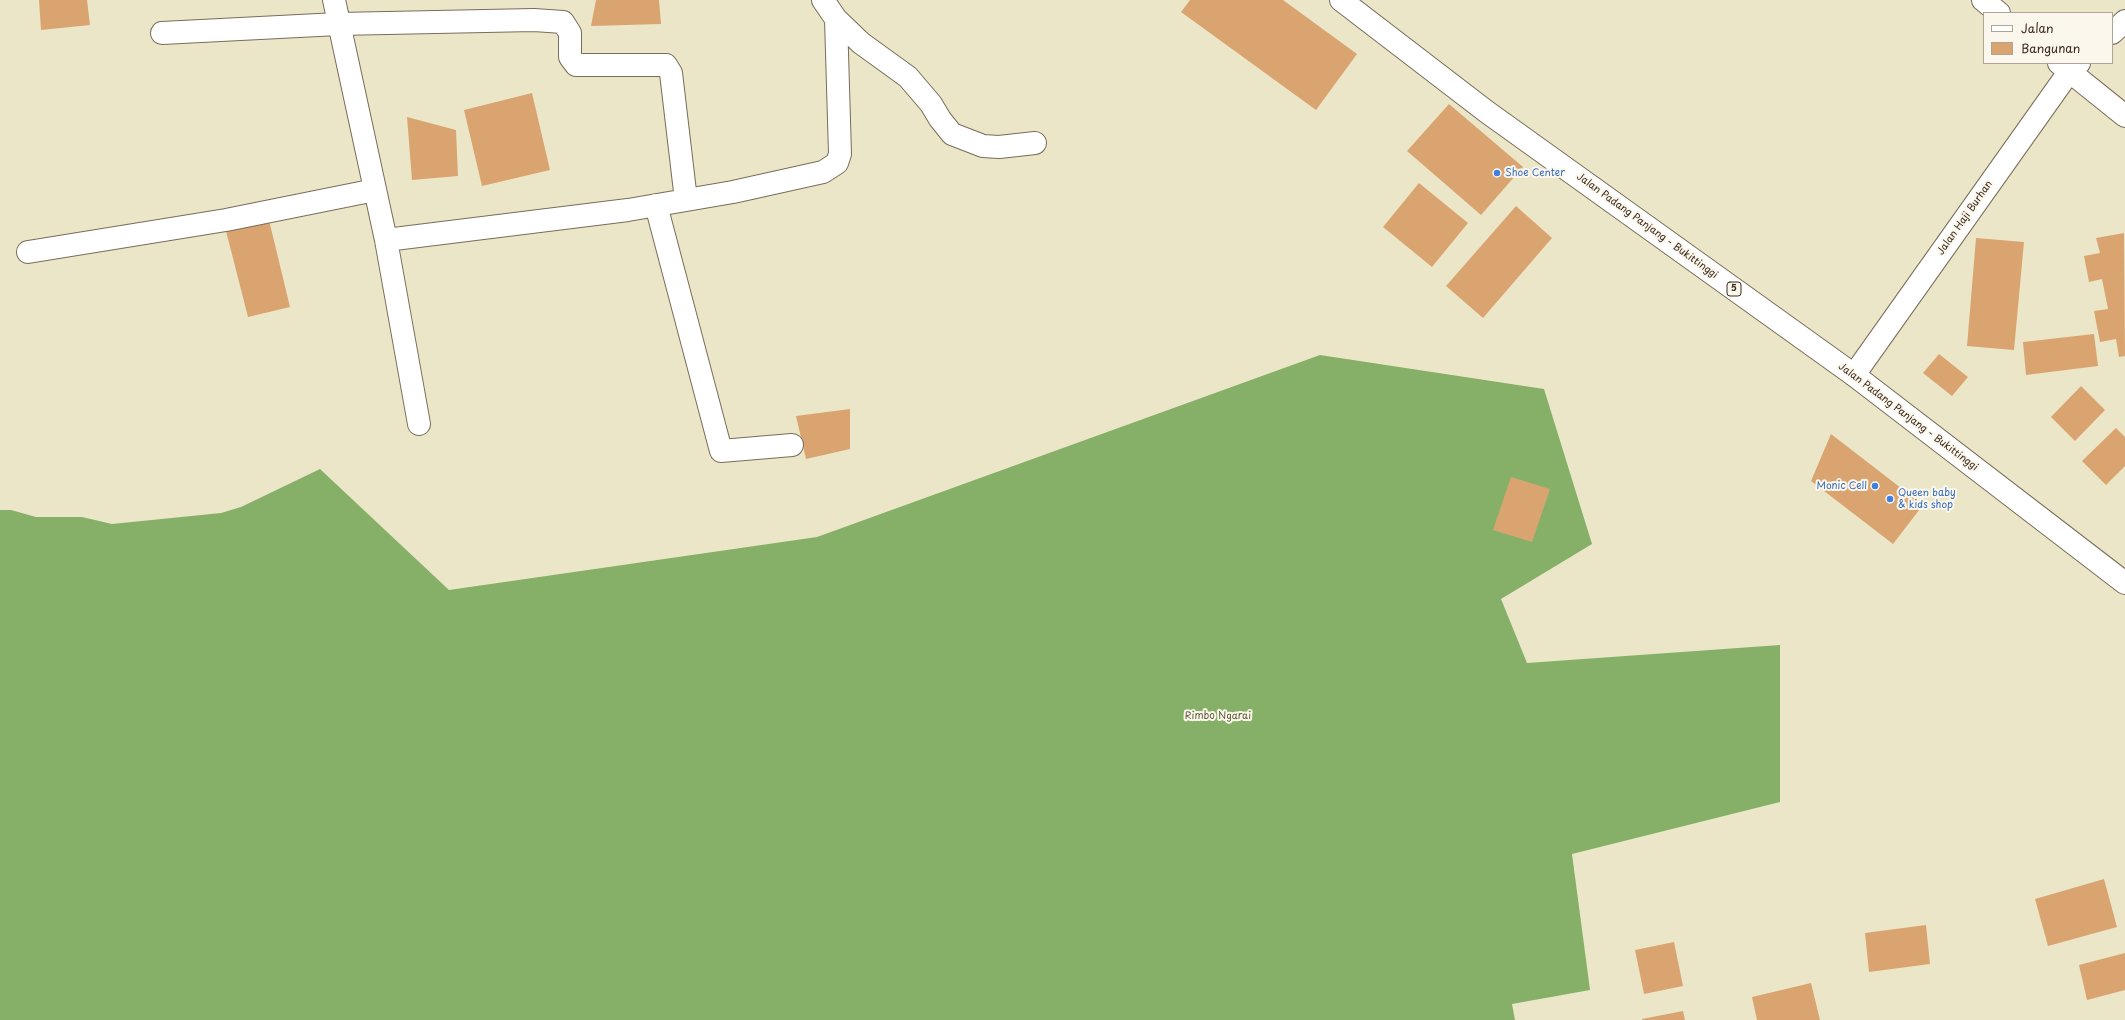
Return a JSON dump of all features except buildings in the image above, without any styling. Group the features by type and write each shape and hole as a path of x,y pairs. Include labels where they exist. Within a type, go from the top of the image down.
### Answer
{"main road":[{"path":"334,0 386,240 419,424"},
{"path":"823,0 836,20 861,43 908,77 931,104 940,119 952,134 983,146 999,147 1035,143"},
{"name":"Jalan Padang Panjang - Bukittinggi","path":"1341,0 1487,112 1854,375 2125,583"},
{"path":"1983,0 1998,12"},
{"path":"386,240 656,205 733,192 823,172 837,163 840,154 836,20"},
{"path":"2113,32 2125,21"},
{"path":"162,33 338,24 563,22 570,33 570,57 576,65 666,65 671,73 686,200"},
{"path":"2069,66 2125,116"},
{"name":"Jalan Haji Burhan","path":"1854,375 2069,66"},
{"path":"28,252 226,220 375,190"},
{"path":"656,205 719,446 792,445"}],"green space":[{"name":"Rimbo Ngarai","path":"1320,355 1544,389 1592,544 1501,599 1527,663 1780,645 1780,802 1572,854 1590,990 1512,1004 1515,1020 0,1020 0,510 11,510 36,517 82,517 112,524 221,513 241,507 320,469 449,590 817,537"}],"place":[{"name":"Shoe Center","path":"1497,173"},
{"name":"Monic Cell","path":"1875,486"},
{"name":"Queen baby & kids shop","path":"1890,499"}]}
